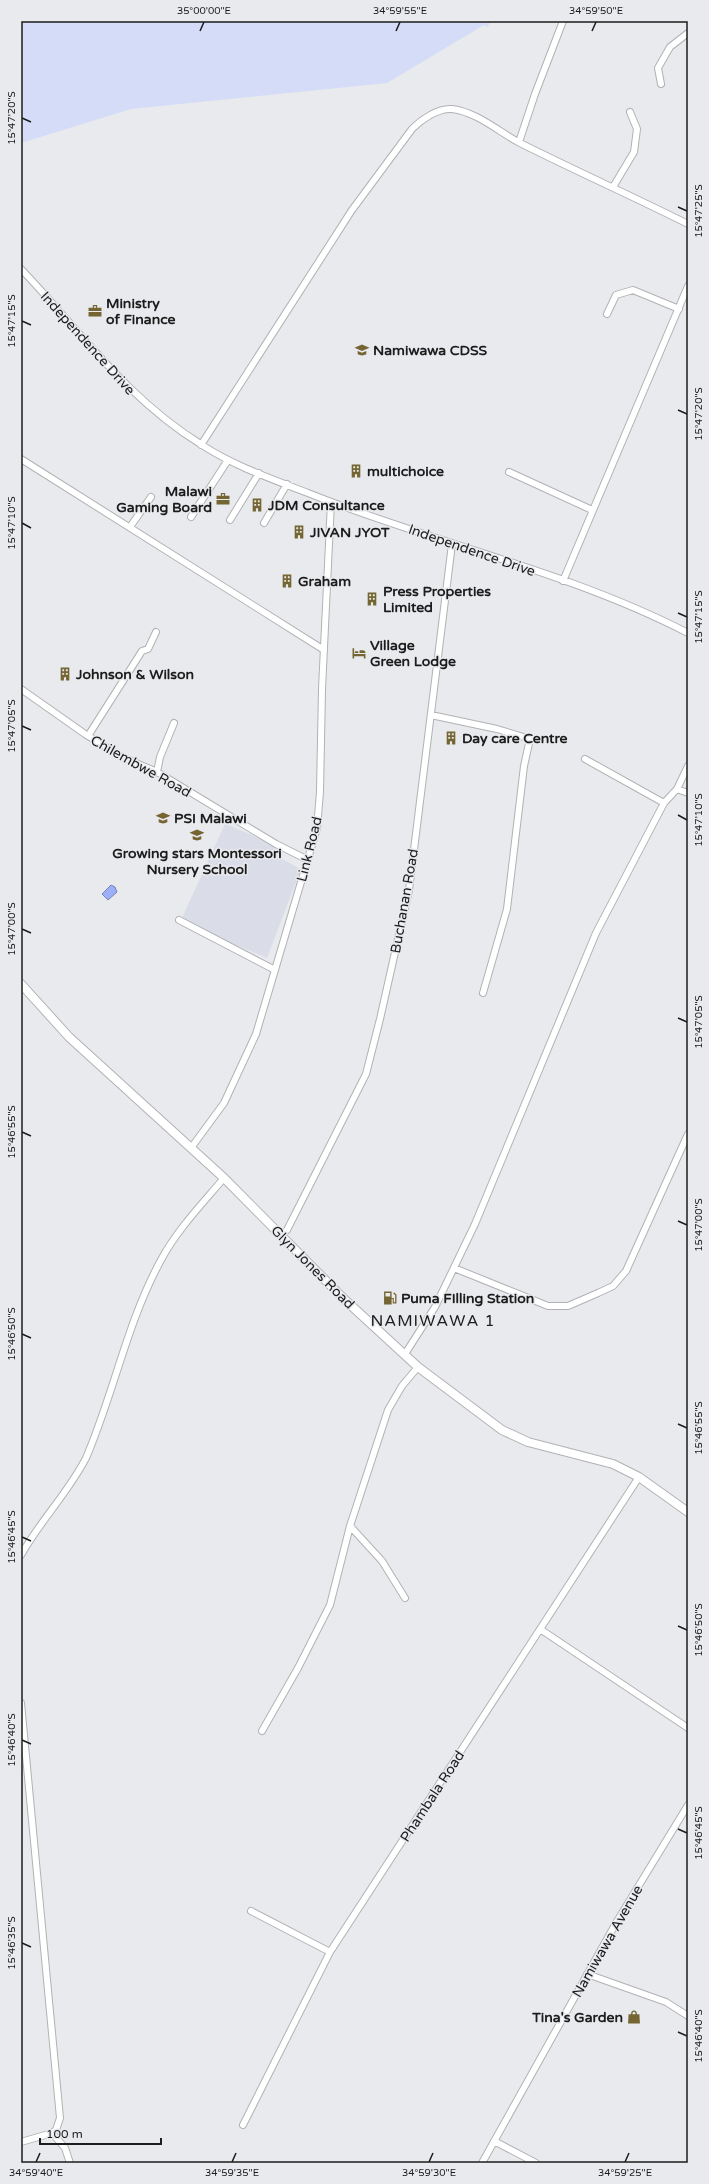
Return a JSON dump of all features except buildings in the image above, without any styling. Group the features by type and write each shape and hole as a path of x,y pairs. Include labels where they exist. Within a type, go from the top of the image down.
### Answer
{"street":[{"path":"519,142 535,94 563,21"},
{"path":"661,84 658,68 670,47 688,33"},
{"path":"201,445 352,210 420,121 441,110 451,109 460,111 519,142 688,224"},
{"path":"614,187 634,152 637,129 630,112"},
{"name":"Independence Drive","path":"21,269 107,367 137,397 201,445 228,460 331,502 563,581 635,608 688,633"},
{"path":"563,581 688,286"},
{"path":"607,314 616,295 633,290 678,309"},
{"path":"21,459 324,650"},
{"path":"191,517 228,460"},
{"path":"509,472 592,510"},
{"path":"230,520 259,473"},
{"path":"264,523 286,484"},
{"path":"130,527 151,497"},
{"name":"Link Road","path":"191,1148 224,1103 239,1074 256,1034 317,828 320,792 324,650 331,502"},
{"name":"Buchanan Road","path":"281,1235 287,1230 366,1074 380,1019 409,890 452,544"},
{"path":"88,736 142,651 148,649 156,632"},
{"name":"Chilembwe Road","path":"21,689 88,736 122,757 157,772 269,840 308,860"},
{"path":"431,715 497,729 530,739 524,766 507,909 483,993"},
{"path":"157,772 160,757 174,723"},
{"path":"585,759 664,803"},
{"path":"405,1354 435,1307 475,1224 596,933 664,803 677,789 688,766"},
{"path":"677,789 688,794"},
{"path":"179,920 275,970"},
{"name":"Glyn Jones Road","path":"21,984 69,1037 224,1178 344,1299 418,1367 502,1430 528,1442 614,1464 639,1477 688,1512"},
{"path":"454,1268 548,1306 568,1306 613,1286 626,1271 688,1134"},
{"path":"21,1555 36,1530 77,1475 86,1458 132,1324 147,1287 162,1258 181,1230 224,1178"},
{"path":"262,1731 298,1668 330,1605 350,1526 388,1410 402,1386 418,1367"},
{"name":"Phambala Road","path":"242,2125 330,1952 639,1477"},
{"path":"350,1526 382,1561 405,1598"},
{"path":"540,1629 688,1728"},
{"path":"21,1703 60,2118 56,2130 52,2133 21,2142"},
{"name":"Namiwawa Avenue","path":"482,2163 587,1974 688,1805"},
{"path":"251,1911 330,1952"},
{"path":"587,1974 666,2002 688,2016"},
{"path":"52,2133 65,2148 70,2163"},
{"path":"494,2141 536,2163"}],"shaded area":[{"path":"21,21 490,21 488,27 484,25 387,83 131,109 21,143"},
{"path":"225,824 276,845 274,855 301,869 267,958 222,939 182,918"}],"water":[{"path":"111,885 115,887 117,892 108,900 102,894"}],"place":[{"name":"Ministry of Finance","path":"95,311"},
{"name":"Namiwawa CDSS","path":"362,350"},
{"name":"multichoice","path":"356,471"},
{"name":"Malawi Gaming Board","path":"223,499"},
{"name":"JDM Consultance","path":"257,505"},
{"name":"JIVAN JYOT","path":"299,532"},
{"name":"Graham","path":"287,581"},
{"name":"Press Properties Limited","path":"372,599"},
{"name":"Village Green Lodge","path":"359,653"},
{"name":"Johnson & Wilson","path":"65,674"},
{"name":"Day care Centre","path":"451,738"},
{"name":"PSI Malawi","path":"163,818"},
{"name":"Growing stars Montessori Nursery School","path":"197,835"},
{"name":"Puma FIlling Station","path":"390,1298"},
{"name":"Tina's Garden","path":"634,2017"}],"district":[{"name":"NAMIWAWA 1","path":"433,1320"}]}
